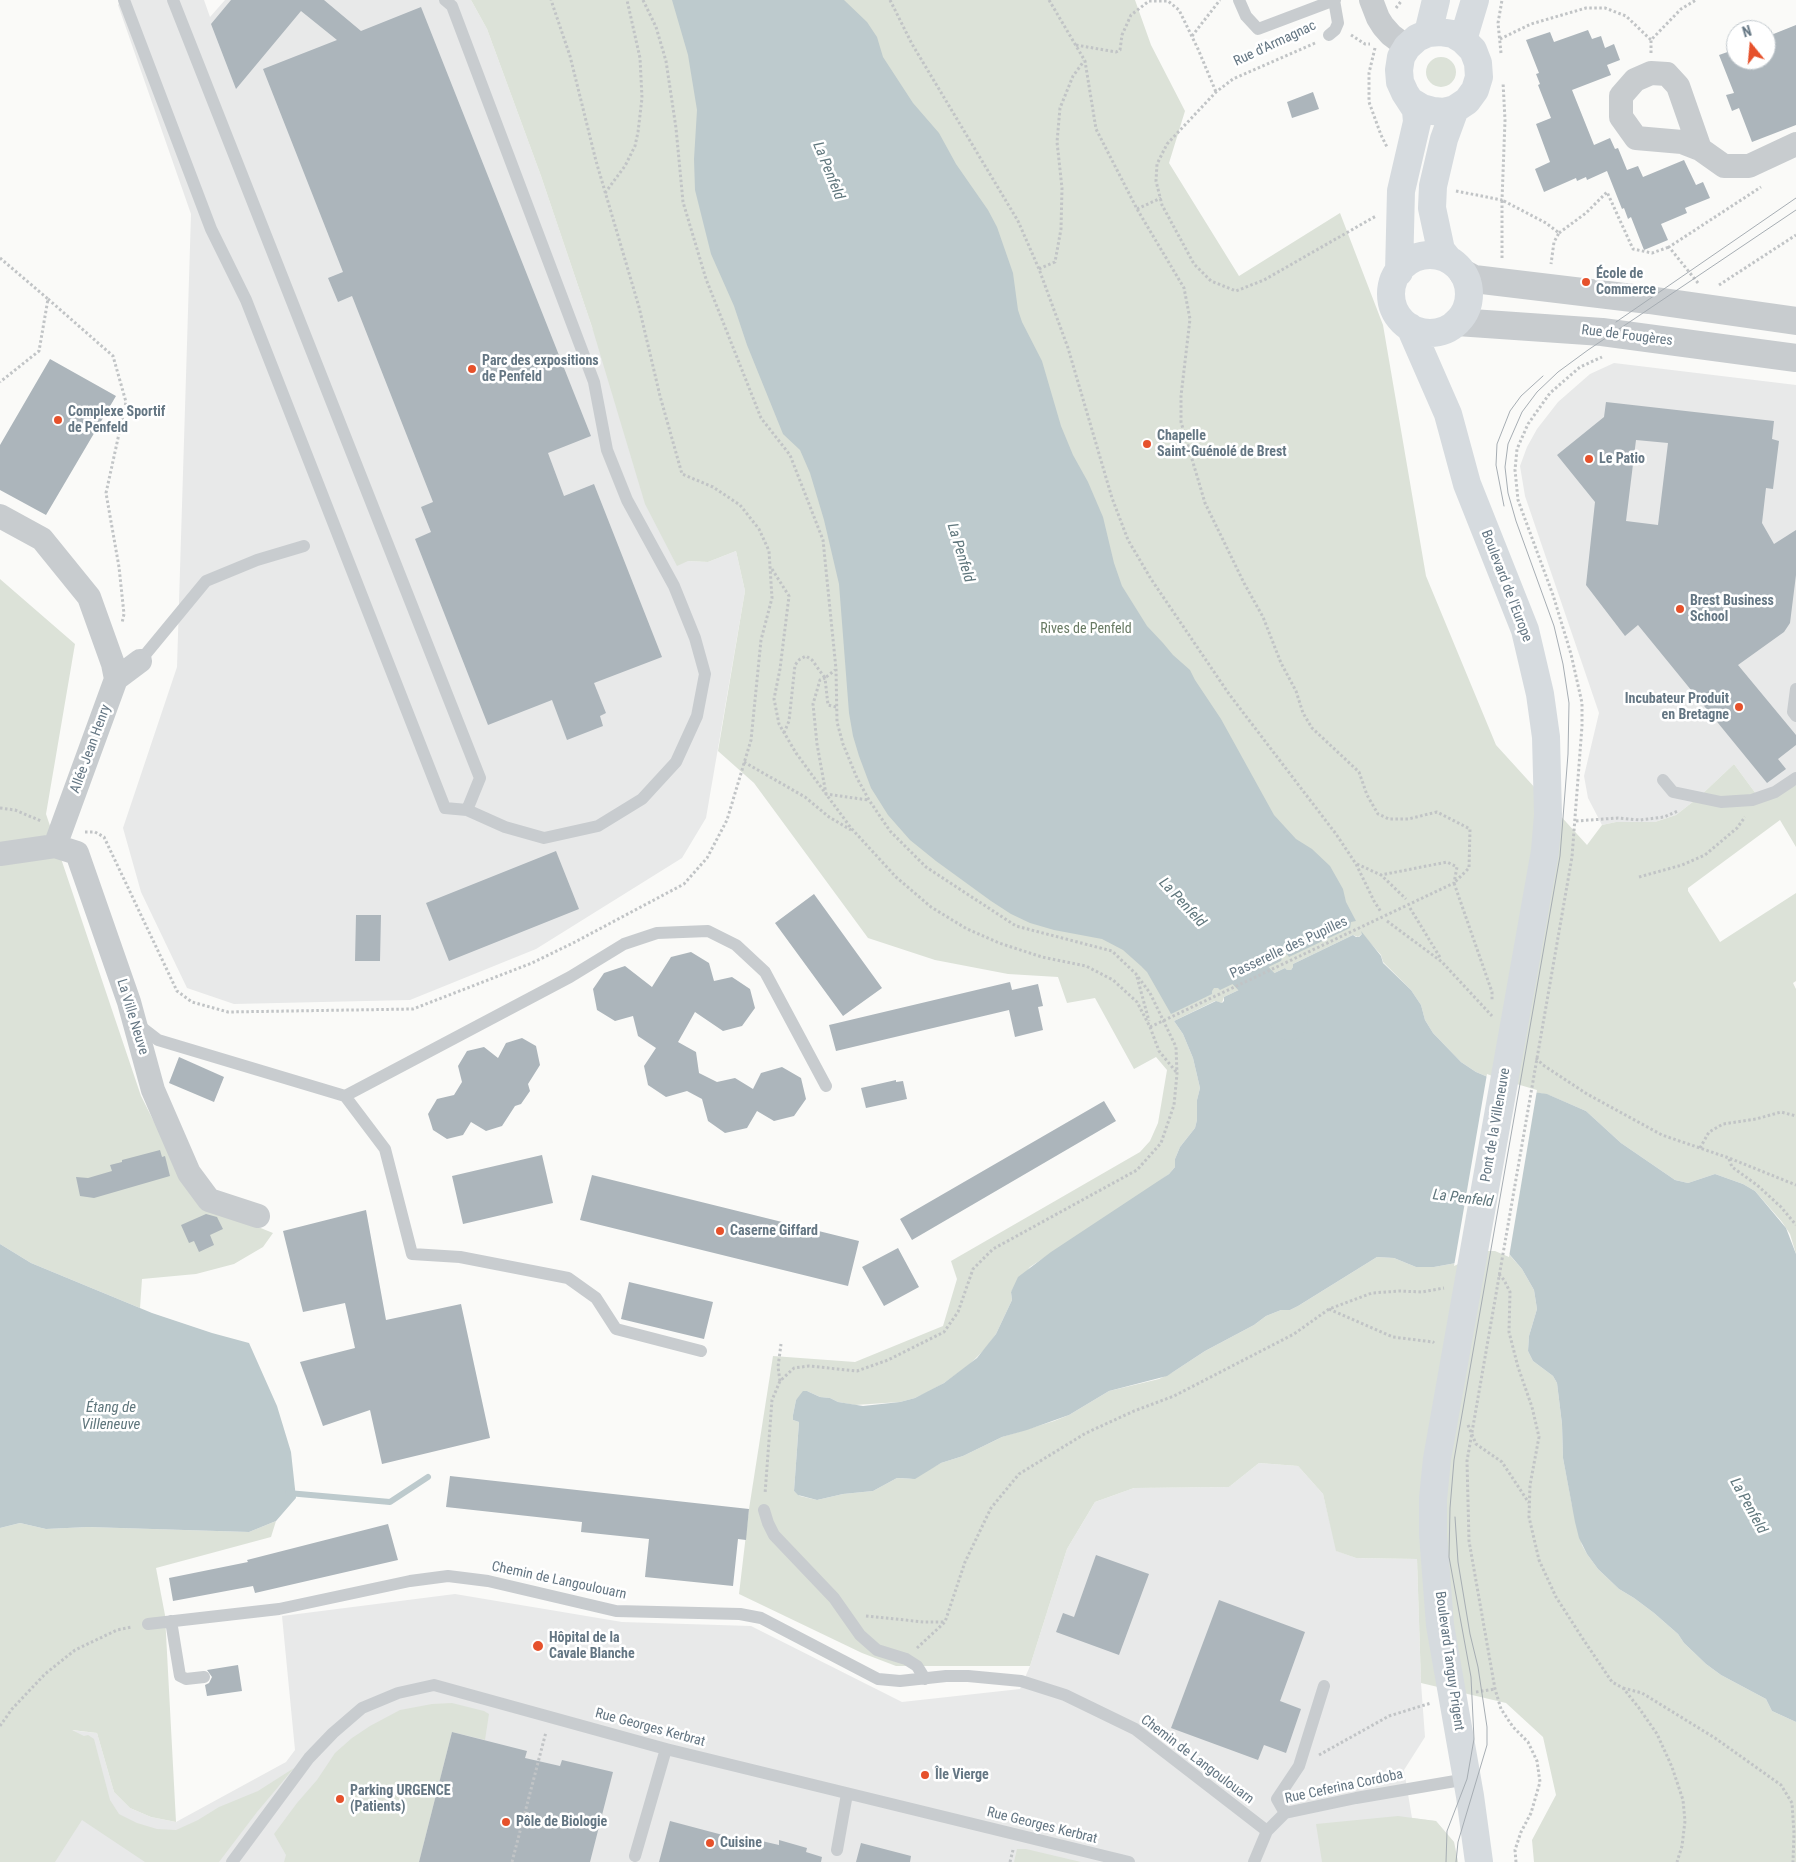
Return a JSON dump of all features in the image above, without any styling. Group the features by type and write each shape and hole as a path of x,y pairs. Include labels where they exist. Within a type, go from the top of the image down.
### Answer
{"main road":[{"name":"Boulevard de l'Europe","path":"1436,0 1418,40 1401,57 1399,76 1404,93 1416,110 1417,122 1401,190 1399,272 1393,283 1392,296 1394,308 1400,318 1410,327 1448,414 1467,484 1516,604 1533,662 1546,737 1548,815 1545,851"},
{"path":"1418,40 1440,32 1452,34 1463,40 1475,0"},
{"name":"Boulevard de l'Europe","path":"1448,414 1443,362 1454,325 1464,314 1468,304 1468,283 1441,250 1432,208 1433,186 1444,139 1455,108 1466,101 1475,90 1479,77 1478,62 1473,50 1463,40"},
{"path":"1412,102 1422,108 1433,111 1444,112 1455,108"},
{"path":"1399,272 1406,264 1422,257 1438,256 1456,266"},
{"path":"1410,327 1430,333 1454,325"},
{"name":"Pont de la Villeneuve","path":"1437,1459 1545,851"},
{"name":"Boulevard Tanguy Prigent","path":"1437,1459 1433,1499 1440,1625 1467,1779 1479,1862"}],"street":[{"path":"1371,0 1378,18 1391,35 1418,40"},
{"path":"1700,149 1678,86 1667,74 1651,73 1635,80 1621,96 1621,117 1636,138 1682,142 1700,149 1724,166 1749,166 1796,144"},
{"path":"1456,266 1474,279 1700,302 1796,321"},
{"name":"Rue de Fougères","path":"1454,325 1602,332 1796,358"},
{"path":"0,516 42,539 89,597 115,672 140,661"},
{"name":"Allée Jean Henry","path":"58,838 115,672"},
{"path":"0,854 58,838"},
{"name":"La Ville Neuve","path":"58,838 76,853 134,1022 153,1090 189,1174 209,1200 258,1216"}],"lane":[{"path":"124,0 212,229 246,300 444,808 467,810 505,827 544,838 598,826 642,799 676,762 698,716 705,674 695,638 674,586 627,500 607,450 590,374 452,6 445,0"},
{"path":"173,0 480,778 467,810"},
{"path":"1239,0 1246,16 1258,29 1305,5 1334,0"},
{"name":"Rue d'Armagnac","path":"1332,32 1338,23 1334,0"},
{"path":"140,661 206,581 257,560 304,546"},
{"path":"1796,689 1793,712 1796,716"},
{"path":"1663,780 1673,792 1721,802 1752,800 1775,792 1796,778"},
{"path":"345,1096 570,977 624,944 657,933 708,930 736,945 765,972 826,1086"},
{"path":"134,1022 158,1040 345,1096 385,1149 412,1254 460,1257 568,1278 596,1298 616,1329 701,1351"},
{"path":"764,1510 774,1535 834,1598 860,1635 877,1650 906,1659 917,1666 925,1679"},
{"name":"Chemin de Langoulouarn","path":"148,1624 278,1609 410,1581 448,1576 488,1581 616,1611 740,1614 762,1618 878,1679 900,1681 968,1676 1021,1681 1065,1695 1135,1729 1266,1831"},
{"path":"171,1621 180,1676 186,1679 204,1677"},
{"name":"Rue Georges Kerbrat","path":"232,1862 309,1758 333,1733 362,1708 398,1694 434,1685 666,1749 1129,1862"},
{"path":"1285,1813 1277,1799 1299,1766 1324,1686"},
{"path":"635,1856 666,1749"},
{"name":"Rue Ceferina Cordoba","path":"1254,1862 1266,1831 1285,1813 1356,1798 1467,1779"},
{"path":"837,1850 848,1794"}],"path":[{"path":"0,808 15,810 58,838 79,833 95,832 104,837 177,991 192,1002 228,1012 413,1009 532,963 642,907 684,884 707,858 728,820 751,740 761,640 772,598 769,551 759,529 740,504 713,487 682,474 660,396 639,307 596,162 570,56 551,0"},
{"path":"605,193 625,166 635,146 642,98 640,58 627,0"},
{"path":"643,0 656,27 666,61 676,128 683,202 706,279 761,418 790,455 823,540 836,669 837,722 843,744 869,800 890,831 926,867 1016,926 1112,950 1136,974 1150,993 1176,1047 1177,1074 1174,1105 1161,1143 1137,1170 993,1249 973,1269 958,1312 944,1332 888,1360 857,1371 810,1366 794,1368 780,1381 772,1400 764,1510"},
{"path":"890,0 912,44 1018,221 1039,269 1068,348 1112,498 1128,540 1151,579 1229,694 1336,834 1356,864 1374,902 1381,912"},
{"path":"1049,0 1085,61 1096,129 1137,209 1184,288 1190,319 1181,396 1181,422 1205,502 1244,583 1263,617 1281,663 1296,691 1303,713 1312,728 1358,772 1367,795 1378,814 1389,819 1408,819 1437,812 1470,829 1469,868 1454,883"},
{"path":"1192,36 1220,0"},
{"path":"1651,73 1651,40 1681,9 1696,0"},
{"path":"1076,45 1116,52 1120,50 1122,35 1131,15 1149,1 1168,1 1179,10 1216,92"},
{"path":"1500,39 1531,24 1558,16 1586,8 1605,8 1626,16 1651,40"},
{"path":"1332,32 1351,35 1365,44 1375,45"},
{"name":"Rue d'Armagnac","path":"1332,32 1310,46 1233,80 1216,92 1205,106 1167,144 1157,164 1156,181 1162,205 1194,264 1211,281 1236,291 1264,280 1384,211"},
{"path":"1039,269 1055,262 1061,229 1062,188 1057,142 1060,108 1073,76 1085,61"},
{"path":"1548,287 1554,242 1560,233 1586,213 1607,192 1633,249 1652,253 1669,247 1765,184"},
{"path":"1137,209 1161,198"},
{"path":"1502,200 1546,223 1560,233"},
{"path":"1700,302 1796,235"},
{"path":"1669,247 1702,289 1700,302"},
{"path":"0,258 113,356 126,402 106,493 119,567 124,614 115,672"},
{"path":"0,382 40,351 48,299"},
{"path":"1516,1862 1515,1850 1521,1832 1531,1813 1540,1782 1537,1762 1528,1742 1513,1727 1501,1709 1495,1689 1469,1541 1467,1461 1572,857 1576,821 1582,703 1569,645 1518,500 1515,470 1517,449 1528,424 1550,393 1580,367 1609,353"},
{"path":"771,569 789,596 780,669 774,699 779,724 796,753 853,831 896,877 931,907 967,929 999,943 1042,957 1086,966 1113,980 1136,1002 1150,1028"},
{"path":"784,734 789,722 795,665 800,659 806,656 812,660 825,678 828,705 836,707"},
{"path":"826,794 817,744 813,704 820,680 836,669"},
{"path":"744,762 805,798 828,817 853,831"},
{"path":"826,794 869,800"},
{"path":"1576,821 1618,818 1640,820 1664,818 1703,799"},
{"path":"1640,877 1682,865 1705,855 1737,828 1746,815 1752,800"},
{"path":"1381,875 1447,862 1457,867 1454,883 1492,992 1492,1017 1442,962 1387,921"},
{"path":"1356,864 1381,875 1406,899"},
{"name":"Passerelle des Pupilles","path":"1150,1028 1454,883"},
{"path":"1410,908 1442,962"},
{"path":"1136,974 1150,1028 1159,1051 1177,1074"},
{"path":"1531,1053 1544,1065 1587,1094 1662,1135 1729,1158 1796,1185"},
{"path":"1700,1148 1709,1132 1723,1124 1756,1119 1781,1112 1796,1116"},
{"path":"1729,1158 1732,1166 1781,1207 1796,1225"},
{"path":"1495,1271 1504,1280 1510,1292 1509,1332 1518,1367 1532,1407 1539,1437 1530,1484 1529,1517 1538,1560 1556,1597 1612,1682 1623,1688 1642,1693 1715,1738 1781,1785 1792,1804 1793,1862"},
{"path":"906,1659 945,1622 965,1562 991,1508 1019,1474 1086,1433 1134,1411 1174,1396 1294,1334 1329,1309 1372,1294 1400,1291 1422,1292 1445,1288 1450,1284"},
{"path":"780,1344 778,1367 780,1381"},
{"path":"848,1618 861,1616 945,1622"},
{"path":"0,1726 12,1709 45,1674 75,1650 117,1630 148,1624"},
{"path":"1623,1688 1657,1734 1672,1767 1683,1800 1685,1821 1682,1846 1677,1862"},
{"path":"1299,1766 1389,1716 1453,1696 1495,1689"},
{"path":"512,1862 551,1717"}],"shaded area":[{"path":"121,0 204,0 210,17 225,0 471,0 487,29 541,176 592,327 688,561 708,562 736,551 745,591 706,818 682,858 536,949 410,1000 234,1004 187,988 141,892 123,828 177,667 191,214 118,5"},
{"name":"Brest Business School","path":"1614,363 1796,385 1796,785 1762,802 1734,764 1699,797 1676,815 1655,822 1616,822 1602,825 1588,798 1584,776 1599,713 1525,496 1520,466 1527,447 1537,429 1558,402 1590,374"},
{"name":"Hôpital de la Cavale Blanche","path":"1259,1463 1298,1466 1323,1494 1337,1551 1356,1558 1417,1559 1421,1683 1425,1737 1404,1770 1412,1818 1436,1821 1454,1842 1458,1862 9,1862 70,1730 97,1733 114,1792 130,1808 151,1817 176,1822 286,1762 295,1750 282,1616 455,1594 622,1622 751,1626 902,1702 1020,1689 1030,1666 1067,1549 1095,1502 1134,1488 1229,1487"}],"green space":[{"name":"Rives de Penfeld","path":"471,0 1135,0 1151,45 1185,111 1169,163 1239,276 1340,213 1383,325 1426,576 1496,745 1587,845 1602,825 1616,822 1655,822 1676,815 1699,797 1734,764 1762,802 1796,785 1796,847 1780,820 1688,888 1688,891 1720,942 1796,893 1796,981 1793,983 1796,989 1796,1254 1790,1234 1782,1222 1755,1191 1743,1184 1715,1174 1688,1183 1675,1180 1621,1143 1586,1111 1549,1095 1502,1083 1476,1072 1461,1062 1433,1033 1425,1020 1421,1005 1411,990 1383,962 1381,955 1362,934 1358,937 1353,935 1293,964 1291,970 1285,968 1224,997 1222,1003 1215,1001 1174,1021 1183,1034 1193,1058 1200,1088 1195,1128 1180,1147 1175,1159 1175,1167 1169,1174 1146,1191 1030,1267 1011,1292 1012,1300 996,1334 986,1348 969,1365 928,1392 900,1402 855,1405 820,1397 807,1391 796,1400 793,1420 799,1422 794,1491 800,1496 817,1500 843,1494 873,1491 897,1478 911,1479 941,1463 963,1456 1002,1437 1069,1415 1109,1391 1159,1379 1205,1351 1254,1325 1266,1316 1298,1306 1377,1257 1394,1258 1416,1267 1434,1267 1456,1263 1487,1249 1507,1252 1522,1269 1534,1290 1537,1309 1529,1336 1528,1351 1533,1361 1553,1376 1557,1383 1562,1424 1563,1458 1582,1545 1587,1554 1598,1569 1619,1589 1654,1613 1678,1634 1684,1643 1706,1664 1721,1675 1766,1699 1772,1711 1796,1722 1796,1862 1534,1862 1532,1840 1556,1795 1543,1737 1506,1703 1421,1683 1417,1559 1356,1558 1336,1551 1323,1494 1298,1466 1259,1463 1229,1487 1134,1488 1095,1502 1067,1549 1030,1666 896,1666 862,1653 739,1594 749,1509 773,1356 855,1362 943,1326 957,1279 951,1261 1140,1152 1150,1141 1158,1123 1167,1070 1156,1057 1134,1069 1095,998 1067,1003 1058,977 1008,974 935,960 868,938 754,783 718,751 745,591 736,551 708,562 688,561 677,566 645,504 592,327 541,176 487,29"},
{"path":"1441,57 1452,61 1456,72 1452,83 1441,87 1430,83 1426,72 1430,61"},
{"path":"0,579 75,644 46,814 141,1096 190,1193 206,1206 273,1233 263,1247 234,1264 196,1274 142,1279 140,1308 31,1263 0,1244"},
{"path":"276,1521 271,1537 156,1568 165,1615 176,1822 151,1817 130,1808 114,1792 97,1733 72,1730 94,1739 110,1800 119,1814 137,1823 157,1829 176,1830 198,1820 219,1807 258,1791 294,1768 219,1862 145,1862 82,1820 55,1862 0,1862 0,1528 20,1523 46,1529 88,1527 249,1532"},
{"path":"452,1703 489,1714 485,1740 452,1732 419,1862 284,1862 286,1855 274,1834 317,1780 335,1753 370,1726 400,1710 432,1704"},
{"path":"1398,1816 1436,1821 1454,1842 1458,1862 1322,1862 1316,1824"},
{"path":"1017,1849 1026,1849 1081,1862 1014,1862"}],"water":[{"name":"Rives de Penfeld","path":"672,0 844,0 867,22 877,37 883,57 913,103 939,133 956,164 988,210 997,227 1013,273 1018,310 1022,322 1042,361 1061,426 1073,455 1088,482 1103,517 1114,563 1122,586 1147,626 1173,655 1190,670 1221,719 1274,815 1296,839 1312,849 1330,866 1343,889 1346,902 1356,921 1351,922 1350,928 1289,957 1287,954 1283,955 1281,961 1220,990 1214,988 1212,994 1171,1014 1147,972 1123,950 1102,939 1054,930 1030,923 1011,914 936,861 910,840 888,815 871,788 853,736 849,713 839,584 824,520 810,473 800,450 783,434 747,345 734,306 711,254 695,190 694,159 697,110 688,55"},
{"path":"1361,931 1381,956 1383,963 1411,990 1421,1005 1425,1020 1433,1033 1461,1062 1476,1072 1502,1083 1547,1094 1586,1111 1621,1143 1675,1180 1688,1183 1715,1174 1743,1184 1755,1191 1786,1228 1796,1254 1796,1722 1772,1711 1766,1699 1721,1675 1706,1664 1684,1643 1678,1634 1654,1613 1619,1589 1598,1569 1587,1554 1579,1538 1575,1522 1563,1458 1562,1424 1557,1383 1553,1376 1533,1361 1528,1351 1529,1336 1537,1309 1534,1290 1522,1269 1507,1252 1491,1248 1456,1263 1434,1267 1416,1267 1394,1258 1377,1257 1298,1306 1266,1316 1254,1325 1205,1351 1167,1376 1109,1391 1069,1415 1002,1437 963,1456 941,1463 915,1479 897,1478 873,1491 843,1494 817,1500 798,1495 794,1491 799,1422 793,1420 793,1415 796,1400 803,1391 838,1402 863,1406 900,1402 915,1398 944,1383 977,1358 996,1334 1012,1300 1011,1292 1018,1277 1051,1252 1169,1174 1175,1167 1175,1159 1180,1147 1195,1128 1200,1088 1193,1058 1183,1034 1174,1021 1216,1001 1222,1003 1224,997 1285,968 1291,970 1293,964 1353,935 1359,937 1362,934"},
{"name":"Étang de Villeneuve","path":"0,1244 31,1263 152,1313 249,1343 277,1406 291,1452 296,1498 276,1521 249,1532 88,1527 46,1529 20,1523 0,1528"}],"pier":[{"path":"1487,1074 1537,1090 1509,1257 1495,1251 1487,1251 1454,1266"}],"building":[{"name":"Parc des expositions de Penfeld","path":"231,0 324,0 361,31 421,7 591,436 548,453 564,496 594,484 662,657 594,683 606,713 600,716 603,726 567,740 552,700 488,725 415,539 431,532 421,507 433,502 352,296 338,302 328,278 343,272 263,69 337,40 301,11 236,89 211,24"},
{"path":"1796,25 1796,125 1752,142 1739,108 1732,111 1726,95 1734,93 1719,55 1726,53 1726,70 1776,70 1776,33"},
{"path":"1588,30 1592,39 1601,36 1605,48 1614,44 1620,60 1607,65 1611,75 1572,90 1594,145 1610,138 1615,149 1618,148 1627,170 1638,166 1643,177 1684,160 1696,185 1703,182 1710,198 1685,208 1687,213 1661,224 1668,240 1644,250 1631,217 1628,219 1624,208 1622,209 1607,171 1587,180 1586,177 1577,181 1576,178 1544,192 1535,169 1550,162 1536,124 1551,118 1538,85 1540,84 1536,74 1539,73 1526,40 1550,32 1554,42"},
{"path":"1313,92 1319,109 1292,118 1287,102"},
{"name":"Complexe Sportif de Penfeld","path":"50,359 116,396 46,515 0,490 0,445"},
{"path":"1606,402 1774,421 1772,439 1779,441 1773,489 1766,488 1762,523 1774,544 1796,530 1796,575 1790,623 1784,632 1738,665 1796,735 1796,745 1778,759 1786,769 1767,783 1638,625 1625,636 1586,585 1595,502 1557,455 1604,417","holes":["1636,440 1668,443 1658,525 1626,521"]},
{"path":"556,851 579,909 449,961 426,903"},
{"path":"814,894 882,988 843,1016 775,923"},
{"path":"356,915 381,915 380,961 355,961"},
{"path":"691,952 709,963 714,981 732,977 750,989 755,1008 742,1026 723,1031 695,1012 678,1042 696,1052 699,1073 717,1082 735,1078 753,1089 761,1073 782,1067 801,1078 806,1099 794,1116 774,1121 757,1111 747,1128 725,1133 708,1121 702,1099 687,1091 666,1097 648,1085 644,1066 656,1048 638,1036 633,1016 615,1021 597,1010 593,989 604,973 625,966 652,987 671,957"},
{"path":"1010,982 1012,990 1038,984 1043,1006 1038,1007 1043,1030 1015,1037 1009,1010 836,1051 829,1025"},
{"path":"522,1038 536,1046 540,1065 528,1084 530,1091 521,1104 515,1106 502,1126 486,1131 471,1122 463,1135 447,1139 433,1130 428,1114 437,1099 454,1095 462,1082 458,1066 467,1051 484,1047 498,1058 506,1043"},
{"path":"179,1057 224,1077 214,1102 169,1083"},
{"path":"896,1080 896,1082 903,1081 907,1099 866,1108 861,1088"},
{"path":"1104,1101 1116,1121 912,1240 900,1219"},
{"path":"160,1150 162,1157 165,1156 170,1176 94,1198 80,1196 76,1177 88,1178 112,1171 110,1165"},
{"path":"542,1155 553,1203 463,1224 452,1176"},
{"name":"Caserne Giffard","path":"592,1175 859,1241 848,1286 580,1220"},
{"path":"366,1210 386,1320 461,1304 490,1438 382,1464 370,1410 323,1426 300,1362 355,1348 345,1303 303,1312 283,1231"},
{"path":"206,1214 217,1217 223,1229 210,1235 214,1245 199,1252 194,1241 189,1243 181,1225"},
{"path":"898,1248 919,1287 884,1306 862,1267"},
{"path":"629,1282 713,1302 704,1339 621,1319"},
{"path":"450,1476 749,1509 746,1540 738,1539 733,1586 645,1577 649,1539 581,1532 582,1522 446,1507"},
{"path":"388,1524 398,1560 255,1593 253,1586 173,1601 169,1578 248,1562 247,1560"},
{"path":"1096,1555 1149,1574 1119,1655 1056,1632 1063,1613 1074,1617"},
{"path":"1219,1600 1305,1632 1280,1701 1301,1709 1286,1753 1264,1745 1258,1760 1171,1728"},
{"path":"238,1665 242,1691 207,1696 205,1685 209,1683 212,1677 207,1670"},
{"name":"Pôle de Biologie","path":"452,1732 527,1751 525,1758 560,1766 562,1760 613,1772 590,1862 419,1862"},
{"name":"Cuisine","path":"670,1821 753,1843 753,1839 779,1845 779,1840 807,1848 806,1852 822,1857 821,1862 659,1862"},
{"path":"861,1843 911,1856 910,1862 856,1862"}],"waterway":[{"name":"La Penfeld","path":"1215,938 1287,1014 1289,1021"},
{"path":"288,1493 390,1502 428,1477"}],"tram line":[{"path":"1616,322 1796,198"},
{"path":"1446,1862 1447,1831 1467,1779 1474,1739 1471,1677 1449,1557 1450,1508 1454,1460 1560,856 1568,754 1569,703 1563,664 1554,626 1516,521 1508,493 1505,467 1508,444 1522,412 1537,392 1558,372 1796,210"},
{"path":"1504,506 1496,465 1497,444 1510,411 1521,396 1543,376"},
{"path":"1455,1517 1458,1562 1470,1634 1478,1667 1487,1727 1487,1745 1458,1842 1456,1862"}],"place":[{"name":"École de Commerce","path":"1586,282"},
{"name":"Parc des expositions de Penfeld","path":"472,369"},
{"name":"Complexe Sportif de Penfeld","path":"58,420"},
{"name":"Chapelle Saint-Guénolé de Brest","path":"1147,444"},
{"name":"Le Patio","path":"1589,459"},
{"name":"Brest Business School","path":"1680,609"},
{"name":"Incubateur Produit en Bretagne","path":"1739,707"},
{"name":"Caserne Giffard","path":"720,1231"},
{"name":"Hôpital de la Cavale Blanche","path":"538,1646"},
{"name":"Île Vierge","path":"925,1775"},
{"name":"Parking URGENCE (Patients)","path":"340,1799"},
{"name":"Pôle de Biologie","path":"506,1822"},
{"name":"Cuisine","path":"710,1843"}]}
